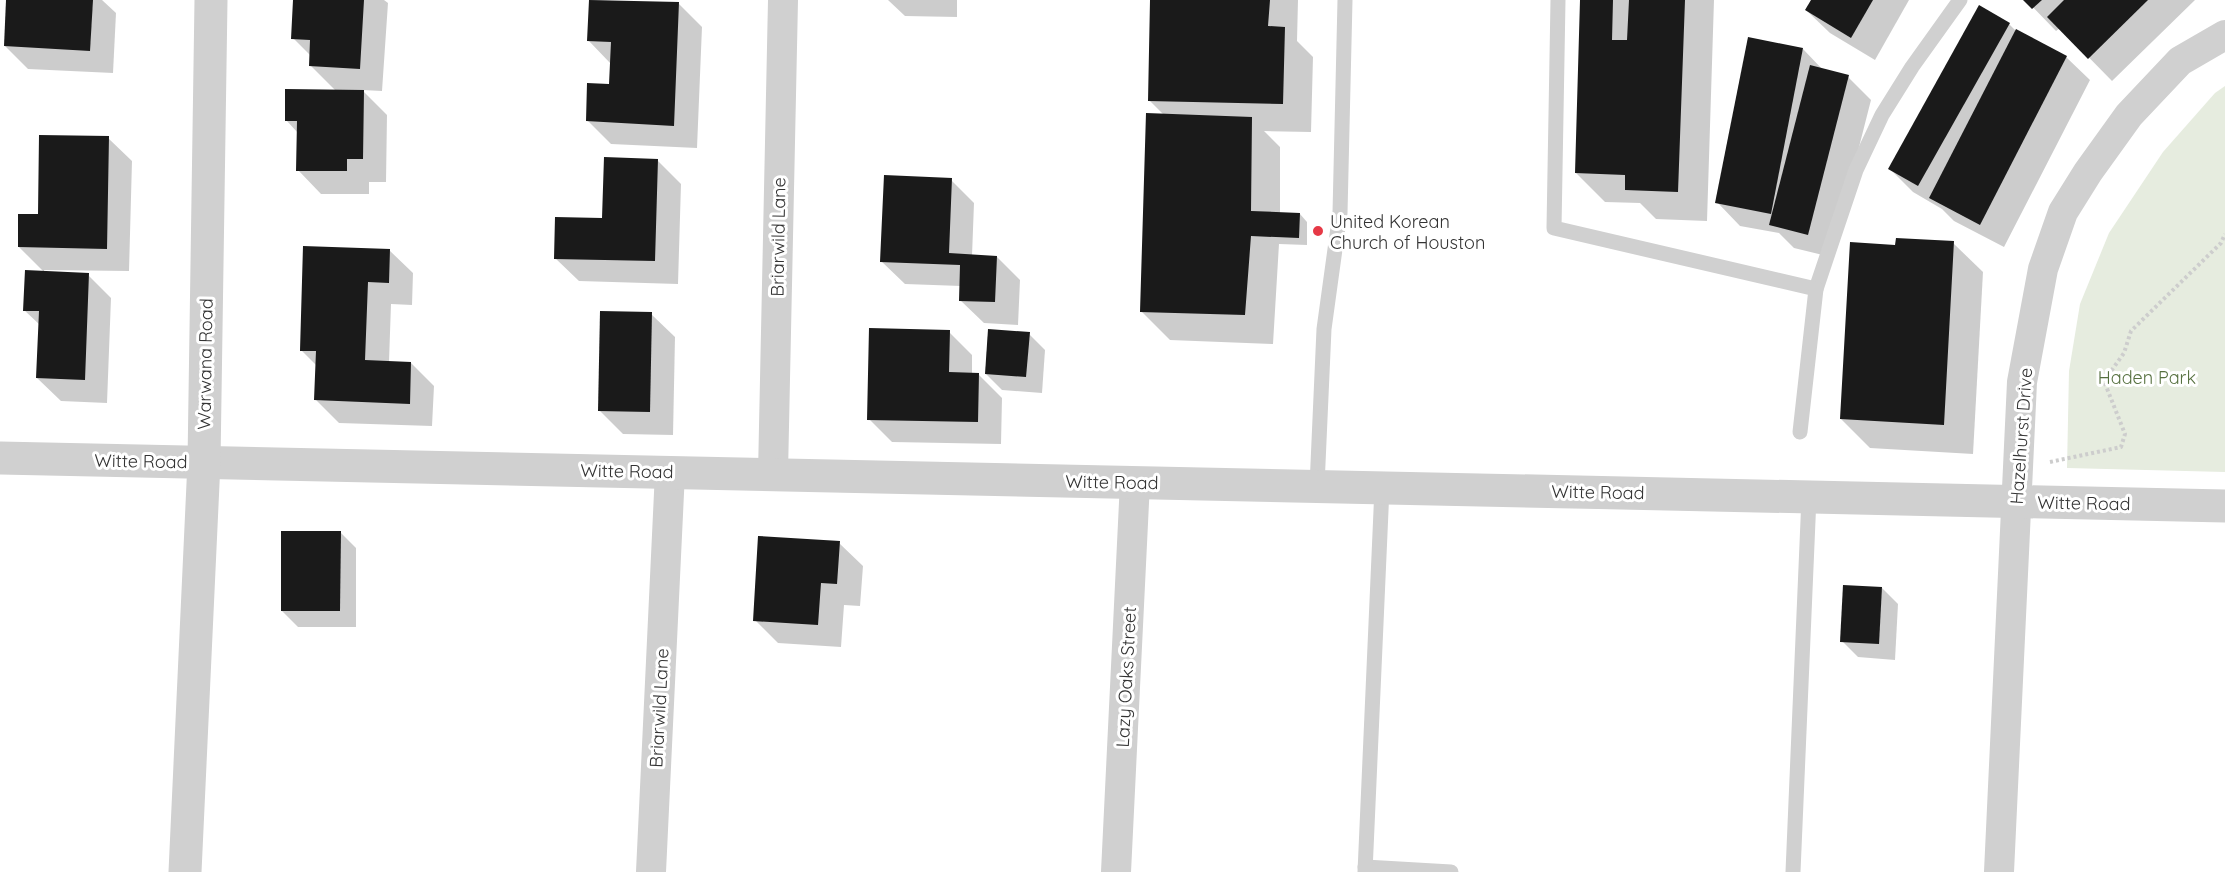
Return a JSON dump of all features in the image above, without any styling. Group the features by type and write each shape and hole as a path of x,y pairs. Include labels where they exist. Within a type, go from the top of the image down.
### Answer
{"street":[{"name":"Warwana Road","path":"185,872 204,462 211,0"},
{"name":"Briarwild Lane","path":"773,474 783,0"},
{"name":"Hazelhurst Drive","path":"1999,872 2022,382 2043,269 2063,212 2088,172 2129,115 2180,61 2225,35"},
{"name":"Witte Road","path":"0,458 2225,506"},
{"name":"Briarwild Lane","path":"651,872 669,472"},
{"name":"Lazy Oaks Street","path":"1116,872 1135,482"}],"lane":[{"path":"1317,486 1324,329 1340,213 1345,0"},
{"path":"1558,0 1554,228 1816,290"},
{"path":"1800,432 1816,290 1856,170 1882,115 1912,67 1960,0"},
{"path":"1383,488 1365,869 1451,872"},
{"path":"1793,872 1809,497"}],"path":[{"path":"2017,501 2050,462 2121,447 2125,434 2104,381 2124,353 2131,330 2220,243 2225,234"}],"green space":[{"name":"Haden Park","path":"2225,86 2225,472 2067,468 2069,371 2080,304 2109,233 2163,152 2215,93"}],"building":[{"path":"6,0 93,0 90,51 4,46"},
{"path":"293,0 364,0 360,69 309,66 310,40 291,39"},
{"path":"589,0 679,2 674,126 586,121 587,83 609,84 611,42 587,41"},
{"path":"1150,0 1270,0 1268,26 1285,27 1283,104 1148,101"},
{"path":"1580,0 1613,0 1612,40 1627,40 1629,0 1685,0 1678,192 1625,190 1625,175 1575,173"},
{"path":"1811,0 1873,0 1851,38 1805,10"},
{"path":"2023,0 2042,0 2032,9"},
{"path":"2064,0 2148,0 2088,59 2047,17"},
{"path":"1979,5 2010,23 1918,186 1888,169"},
{"path":"2016,29 2067,56 1980,225 1929,198"},
{"path":"1748,37 1803,48 1771,214 1715,203"},
{"path":"1810,65 1849,75 1808,235 1769,225"},
{"path":"285,89 364,90 363,159 347,159 347,171 296,171 297,121 285,121"},
{"path":"1146,113 1252,117 1251,211 1300,213 1299,238 1251,236 1245,315 1140,312"},
{"path":"39,135 109,136 107,249 18,247 18,214 38,214"},
{"path":"604,157 658,159 655,261 554,259 555,217 602,218"},
{"path":"884,175 952,178 949,253 997,256 995,302 959,301 960,265 880,262"},
{"path":"1896,238 1954,241 1944,425 1840,419 1850,242 1895,245"},
{"path":"303,246 390,249 389,283 368,282 365,360 411,362 410,404 314,400 316,351 300,351"},
{"path":"25,270 89,273 85,380 36,378 39,311 23,311"},
{"path":"600,311 652,312 650,412 598,411"},
{"path":"869,328 950,330 949,372 979,373 978,422 867,420"},
{"path":"988,329 1030,332 1026,377 985,374"},
{"path":"281,531 341,531 340,611 281,611"},
{"path":"758,536 840,541 837,584 821,583 818,625 753,621"},
{"path":"1843,585 1882,587 1879,644 1840,642"}],"place":[{"name":"United Korean Church of Houston","path":"1318,231"}]}
